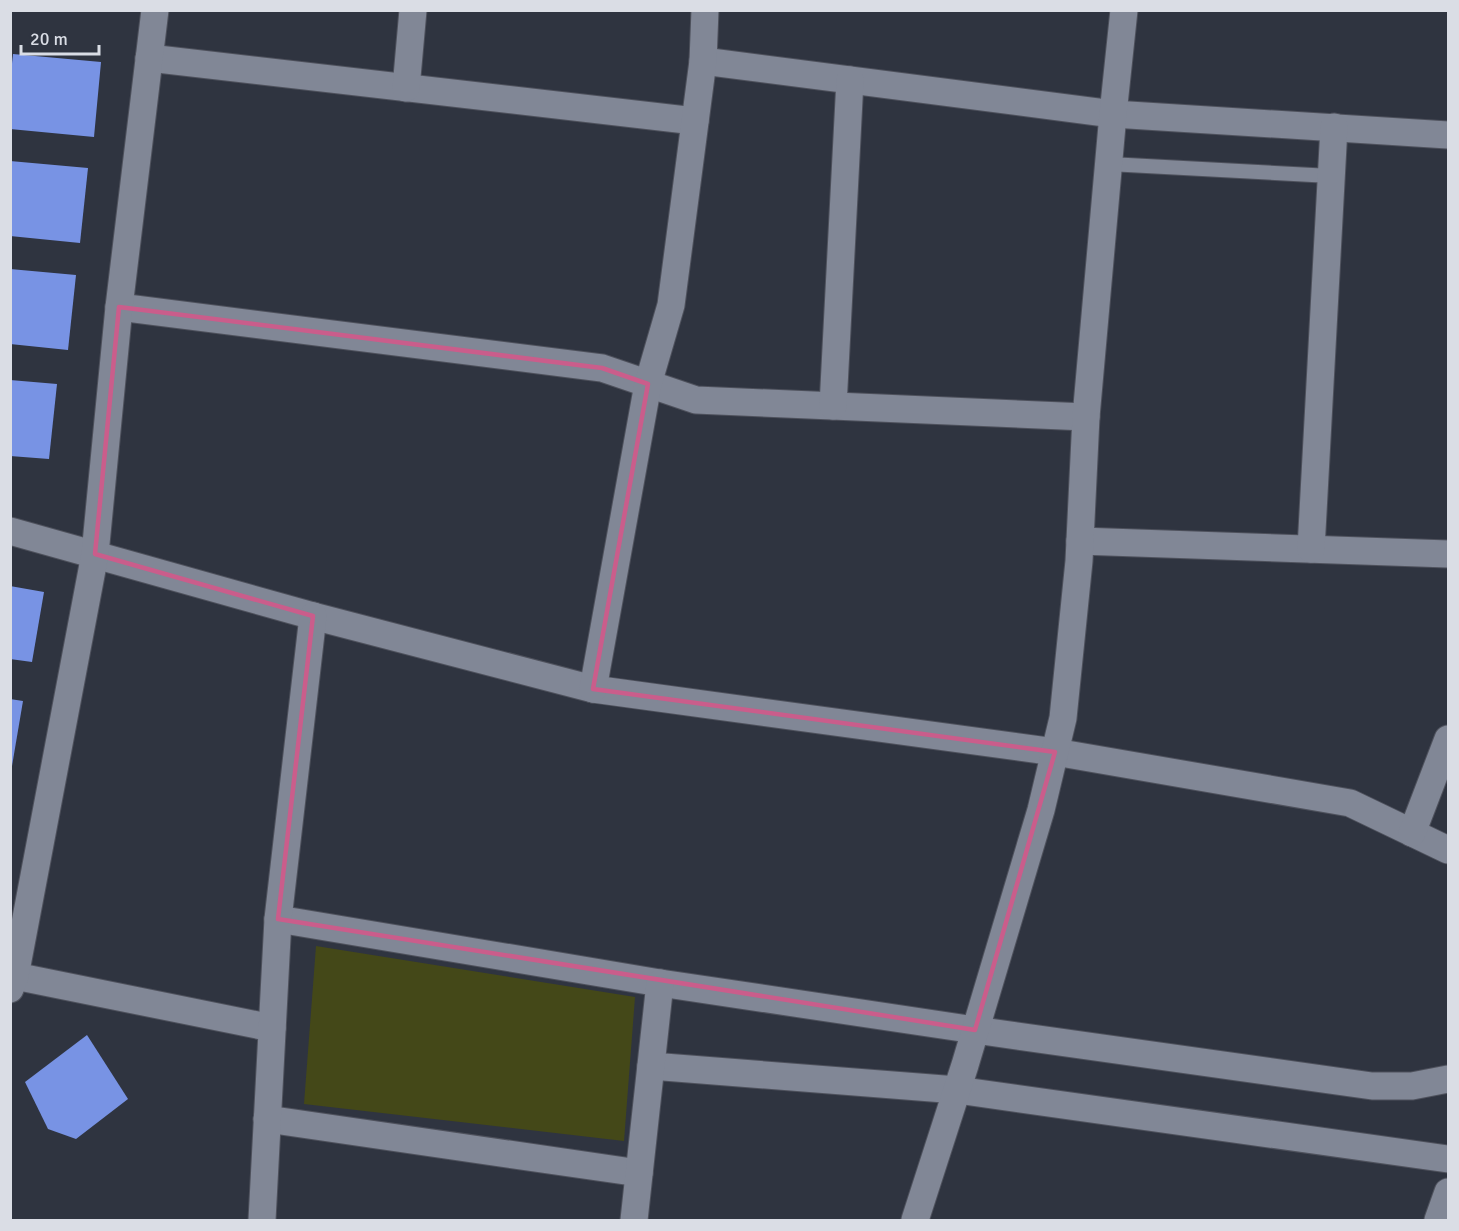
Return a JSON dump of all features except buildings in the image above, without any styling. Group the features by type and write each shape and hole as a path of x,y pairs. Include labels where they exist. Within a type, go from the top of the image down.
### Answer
{"street":[{"path":"155,10 119,307 95,554 13,983 272,1029"},
{"path":"406,88 413,10"},
{"path":"593,689 648,384 670,305 703,61 705,10"},
{"path":"915,1221 1041,810 1063,718 1080,561 1086,417 1124,10"},
{"path":"149,58 695,121"},
{"path":"703,61 1113,114 1449,135"},
{"path":"833,406 850,80"},
{"path":"1311,549 1334,127"},
{"path":"119,307 602,368 696,400 1086,417"},
{"path":"10,531 313,616 593,689 1055,752 1350,803 1449,850"},
{"path":"1080,541 1449,554"},
{"path":"262,1221 278,919 313,616"},
{"path":"1412,833 1449,739"},
{"path":"278,919 660,983 1372,1086 1412,1086 1449,1080"},
{"path":"634,1221 660,983"},
{"path":"651,1066 957,1090 1449,1159"},
{"path":"267,1119 639,1173"},
{"path":"1438,1221 1449,1192"}],"lane":[{"path":"1109,164 1331,176"}],"highlighted area":[{"path":"119,307 602,368 648,384 593,689 1055,752 975,1030 278,919 313,616 95,554"}],"green space":[{"path":"316,946 635,997 624,1141 304,1104"}]}
